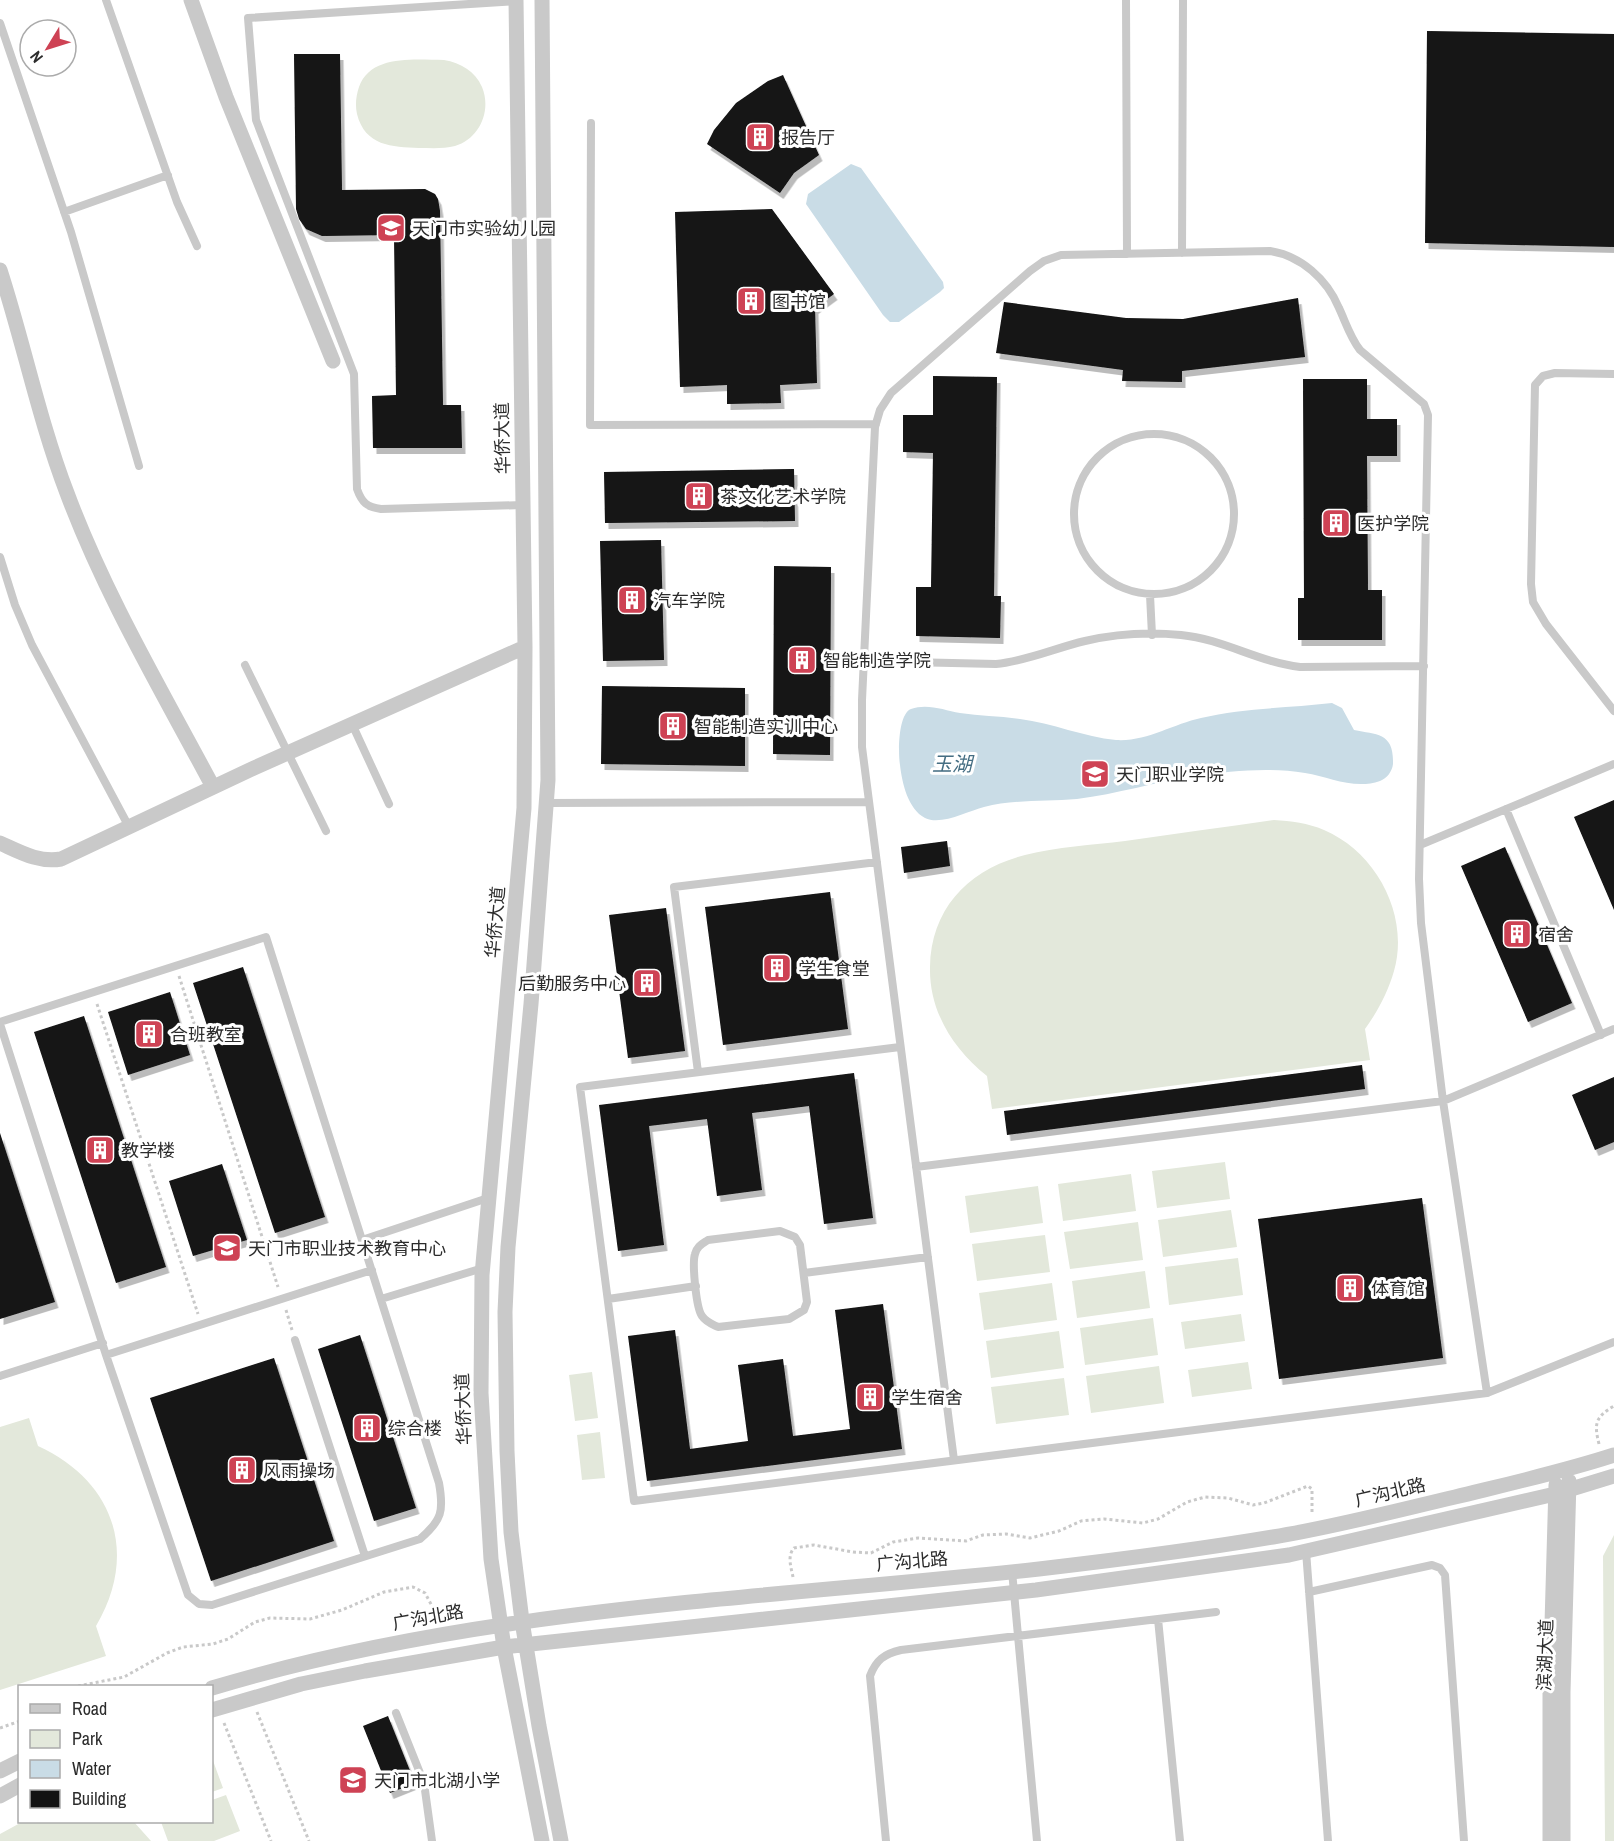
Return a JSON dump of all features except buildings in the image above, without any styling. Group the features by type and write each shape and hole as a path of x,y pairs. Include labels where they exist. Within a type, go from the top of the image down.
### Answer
{"street":[{"path":"191,0 226,97 333,361"},
{"path":"542,0 548,667 547,803 508,1247 505,1312 507,1463 512,1532 522,1621 561,1841"},
{"name":"华侨大道","path":"516,1 525,647 524,808 488,1198 483,1268 481,1382 485,1488 491,1559 504,1647 542,1841"},
{"path":"0,270 15,314 48,441 67,495 100,573 213,787"},
{"path":"0,843 35,859 49,861 61,859 213,787 525,647"},
{"name":"广沟北路","path":"213,1688 323,1658 522,1621 1155,1555 1275,1537 1388,1513 1562,1471 1608,1457"},
{"name":"滨湖大道","path":"1562,1471 1563,1841"},
{"path":"215,1709 301,1684 504,1647 1014,1592 1145,1576 1306,1551 1562,1493 1614,1476"},
{"name":"滨湖大道","path":"1550,1841 1550,1693 1562,1493"},
{"path":"0,1771 18,1762"},
{"path":"0,1796 18,1786"}],"lane":[{"path":"106,0 168,176 197,246"},
{"path":"1126,0 1127,254"},
{"path":"1182,253 1183,0"},
{"path":"516,1 248,18 256,120 354,374 357,489 360,498 365,504 381,509 523,505"},
{"path":"0,23 64,212 139,466"},
{"path":"591,123 590,425 876,424"},
{"path":"64,212 168,176"},
{"path":"954,1460 862,747 876,424 880,410 891,393 1030,271 1044,261 1061,255 1269,251 1286,254 1302,263 1331,292 1352,339 1360,350 1424,404 1429,428 1420,924 1443,1101 1487,1393"},
{"path":"1614,374 1555,373 1543,376 1535,385 1531,584 1533,602 1546,624 1614,711"},
{"path":"1143,435 1170,436 1195,445 1215,463 1229,485 1234,512 1231,538 1219,562 1200,580 1176,592 1150,595 1124,589 1102,575 1085,555 1075,530 1074,504 1082,479 1097,458 1118,442 1143,435"},
{"path":"0,556 15,605 32,645 129,827"},
{"path":"1150,595 1152,635"},
{"path":"864,661 996,664 1017,662 1086,641 1121,636 1180,635 1208,639 1265,661 1290,666 1424,666"},
{"path":"245,664 326,831"},
{"path":"352,724 389,804"},
{"path":"1420,845 1614,764"},
{"path":"547,803 869,802"},
{"path":"1506,809 1600,1035"},
{"path":"698,1072 674,887 877,862"},
{"path":"266,937 439,1483 442,1502 440,1516 432,1528 420,1539 212,1605 199,1604 188,1595 106,1355 0,1023 93,992 266,937"},
{"path":"916,1167 1443,1101 1614,1029"},
{"path":"900,1047 580,1087 634,1501 1487,1393 1614,1342"},
{"path":"362,1240 488,1198"},
{"path":"780,1231 795,1237 800,1245 807,1302 804,1310 789,1319 718,1327 702,1317 696,1286 693,1260 700,1244 708,1240 780,1231"},
{"path":"804,1273 928,1257"},
{"path":"381,1299 483,1268"},
{"path":"106,1355 372,1270"},
{"path":"608,1299 696,1286"},
{"path":"295,1340 366,1556"},
{"path":"0,1376 103,1343"},
{"path":"1306,1551 1328,1841"},
{"path":"1309,1592 1432,1565 1440,1568 1445,1575 1464,1841"},
{"path":"1011,1571 1037,1841"},
{"path":"886,1841 870,1676 875,1663 888,1653 1216,1612"},
{"path":"1158,1619 1180,1841"},
{"path":"396,1713 424,1783 432,1841"}],"path":[{"path":"175,966 295,1340"},
{"path":"93,992 201,1325"},
{"path":"1608,1457 1596,1429 1598,1418 1614,1406"},
{"path":"795,1592 790,1560 794,1548 814,1545 871,1553 893,1542 918,1538 966,1541 983,1535 1006,1534 1030,1538 1059,1531 1081,1521 1104,1519 1143,1523 1158,1519 1187,1502 1205,1497 1228,1498 1253,1506 1308,1486 1312,1489 1312,1529"},
{"path":"83,1685 124,1677 167,1653 183,1647 213,1644 228,1639 255,1622 270,1618 310,1619 342,1610 384,1592 412,1587 425,1593 447,1634"},
{"path":"251,1698 309,1841"},
{"path":"215,1709 271,1841"},
{"path":"0,1728 18,1722"}],"green space":[{"path":"444,60 467,69 476,76 482,87 485,96 484,114 477,131 471,137 451,147 409,148 381,143 366,133 357,114 356,104 359,87 365,76 373,69 395,61"},
{"path":"1274,820 1312,826 1343,840 1359,853 1373,870 1393,908 1398,950 1389,986 1365,1029 1370,1060 992,1109 987,1076 964,1054 945,1028 934,999 931,983 932,946 937,927 957,894 987,870 1005,861 1037,852"},
{"path":"1225,1162 1230,1199 1157,1208 1152,1171"},
{"path":"1131,1174 1136,1211 1063,1221 1058,1184"},
{"path":"1038,1186 1043,1223 970,1233 965,1196"},
{"path":"1231,1210 1237,1247 1163,1257 1158,1220"},
{"path":"1138,1222 1143,1260 1070,1269 1064,1232"},
{"path":"1045,1235 1050,1272 977,1281 972,1244"},
{"path":"1238,1258 1243,1295 1169,1305 1165,1267"},
{"path":"1145,1271 1150,1308 1077,1318 1072,1281"},
{"path":"1052,1283 1057,1320 984,1330 979,1293"},
{"path":"1241,1314 1245,1341 1185,1349 1181,1322"},
{"path":"1153,1318 1158,1355 1085,1365 1080,1328"},
{"path":"1059,1331 1064,1368 991,1378 986,1341"},
{"path":"1248,1362 1252,1389 1192,1397 1188,1370"},
{"path":"1159,1366 1164,1403 1091,1413 1086,1376"},
{"path":"592,1372 598,1418 575,1421 569,1375"},
{"path":"1064,1378 1069,1415 996,1424 991,1387"},
{"path":"29,1418 38,1446 64,1461 85,1479 101,1499 112,1522 117,1546 116,1572 109,1599 96,1626 106,1656 0,1690 0,1427"},
{"path":"600,1432 605,1478 582,1480 577,1435"},
{"path":"1614,1535 1614,1841 1605,1841 1603,1556"},
{"path":"213,1761 223,1788 213,1792"},
{"path":"226,1795 240,1831 214,1841 168,1841 161,1823 213,1823 213,1800"},
{"path":"20,1823 135,1823 151,1841 0,1841 0,1834"}],"water":[{"path":"851,164 861,168 943,282 944,288 940,292 899,322 890,322 883,315 806,204 808,194"},
{"name":"玉湖","path":"1332,703 1342,708 1354,730 1377,735 1387,740 1393,754 1393,764 1385,778 1361,784 1291,771 1236,771 1180,779 1077,799 995,804 954,817 931,820 919,814 910,802 901,772 899,752 901,726 907,712 917,707 1032,721 1092,736 1127,740 1217,715"}],"place":[{"name":"报告厅","path":"760,137"},
{"name":"天门市实验幼儿园","path":"391,228"},
{"name":"图书馆","path":"751,301"},
{"name":"茶文化艺术学院","path":"699,496"},
{"name":"医护学院","path":"1336,523"},
{"name":"汽车学院","path":"632,600"},
{"name":"智能制造学院","path":"802,660"},
{"name":"智能制造实训中心","path":"673,726"},
{"name":"天门职业学院","path":"1095,774"},
{"name":"宿舍","path":"1517,934"},
{"name":"学生食堂","path":"777,968"},
{"name":"后勤服务中心","path":"647,983"},
{"name":"合班教室","path":"149,1034"},
{"name":"教学楼","path":"100,1150"},
{"name":"天门市职业技术教育中心","path":"227,1248"},
{"name":"体育馆","path":"1350,1288"},
{"name":"学生宿舍","path":"870,1397"},
{"name":"综合楼","path":"367,1428"},
{"name":"风雨操场","path":"242,1470"},
{"name":"天门市北湖小学","path":"353,1780"}]}
